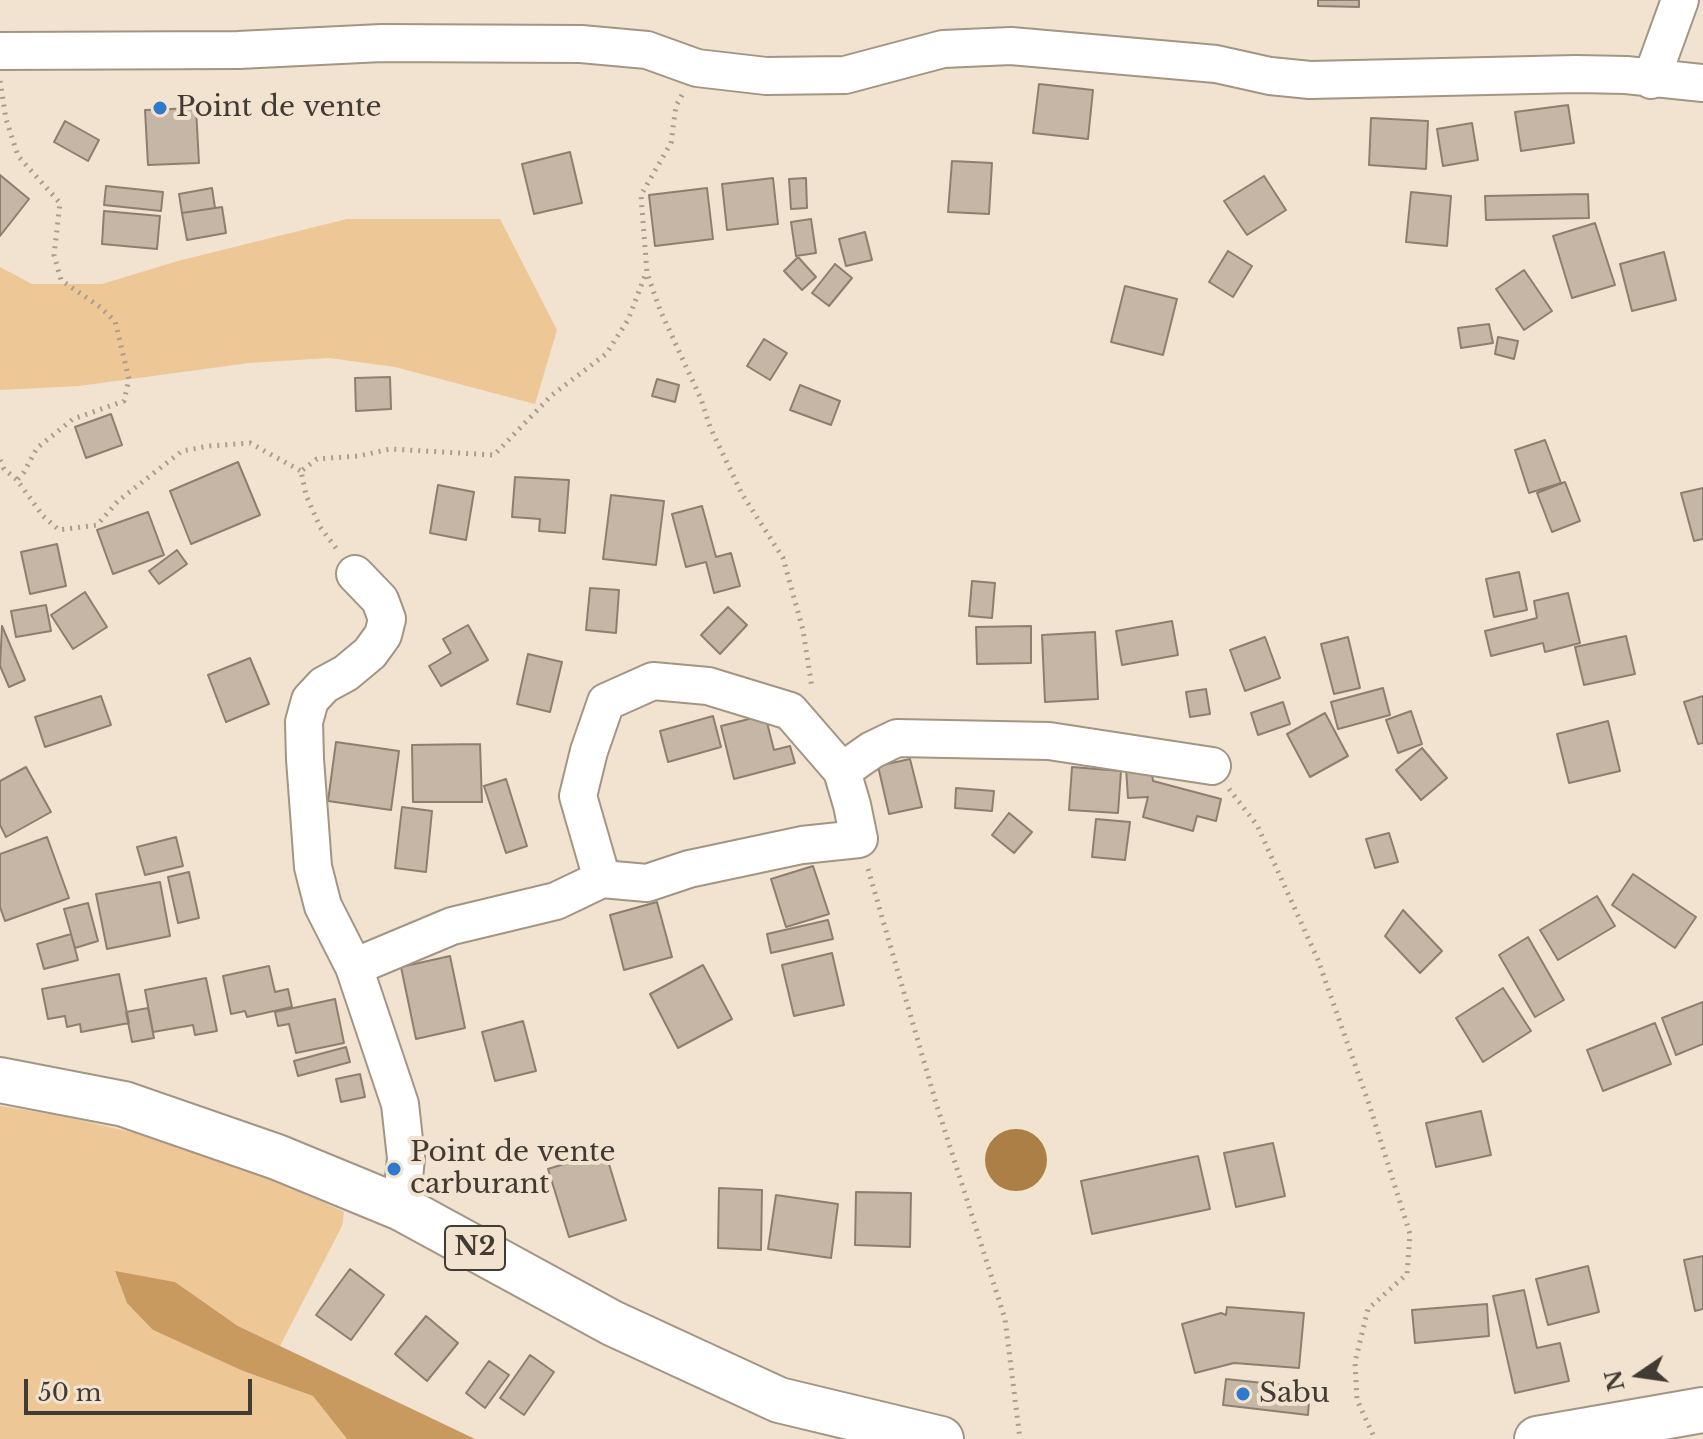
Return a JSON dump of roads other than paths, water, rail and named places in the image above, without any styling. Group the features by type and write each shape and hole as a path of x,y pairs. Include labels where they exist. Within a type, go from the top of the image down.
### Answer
{"highway":[{"name":"N2","path":"0,1080 124,1104 277,1157 401,1208 612,1323 779,1400 941,1439"},
{"path":"1537,1439 1703,1410"}],"street":[{"path":"1651,80 1680,0"},
{"path":"0,51 238,50 382,43 581,44 647,50 697,68 766,76 845,75 943,49 1011,46 1216,64 1270,76 1310,80 1528,74 1626,75 1703,83"},
{"path":"355,574 380,600 387,619 383,635 370,653 346,673 324,685 310,700 304,722 313,867 323,906 354,967 400,1104 406,1158 401,1208"},
{"path":"354,967 452,926 556,901 602,879 647,883 689,869 774,851 859,839 842,771 790,711 708,686 653,681 606,702 578,796 602,879"},
{"path":"842,771 872,750 897,738 1049,741 1212,766"}],"place":[{"name":"Point de vente","path":"160,108"},
{"name":"Point de vente carburant","path":"394,1169"},
{"name":"Sabu","path":"1243,1394"}]}
